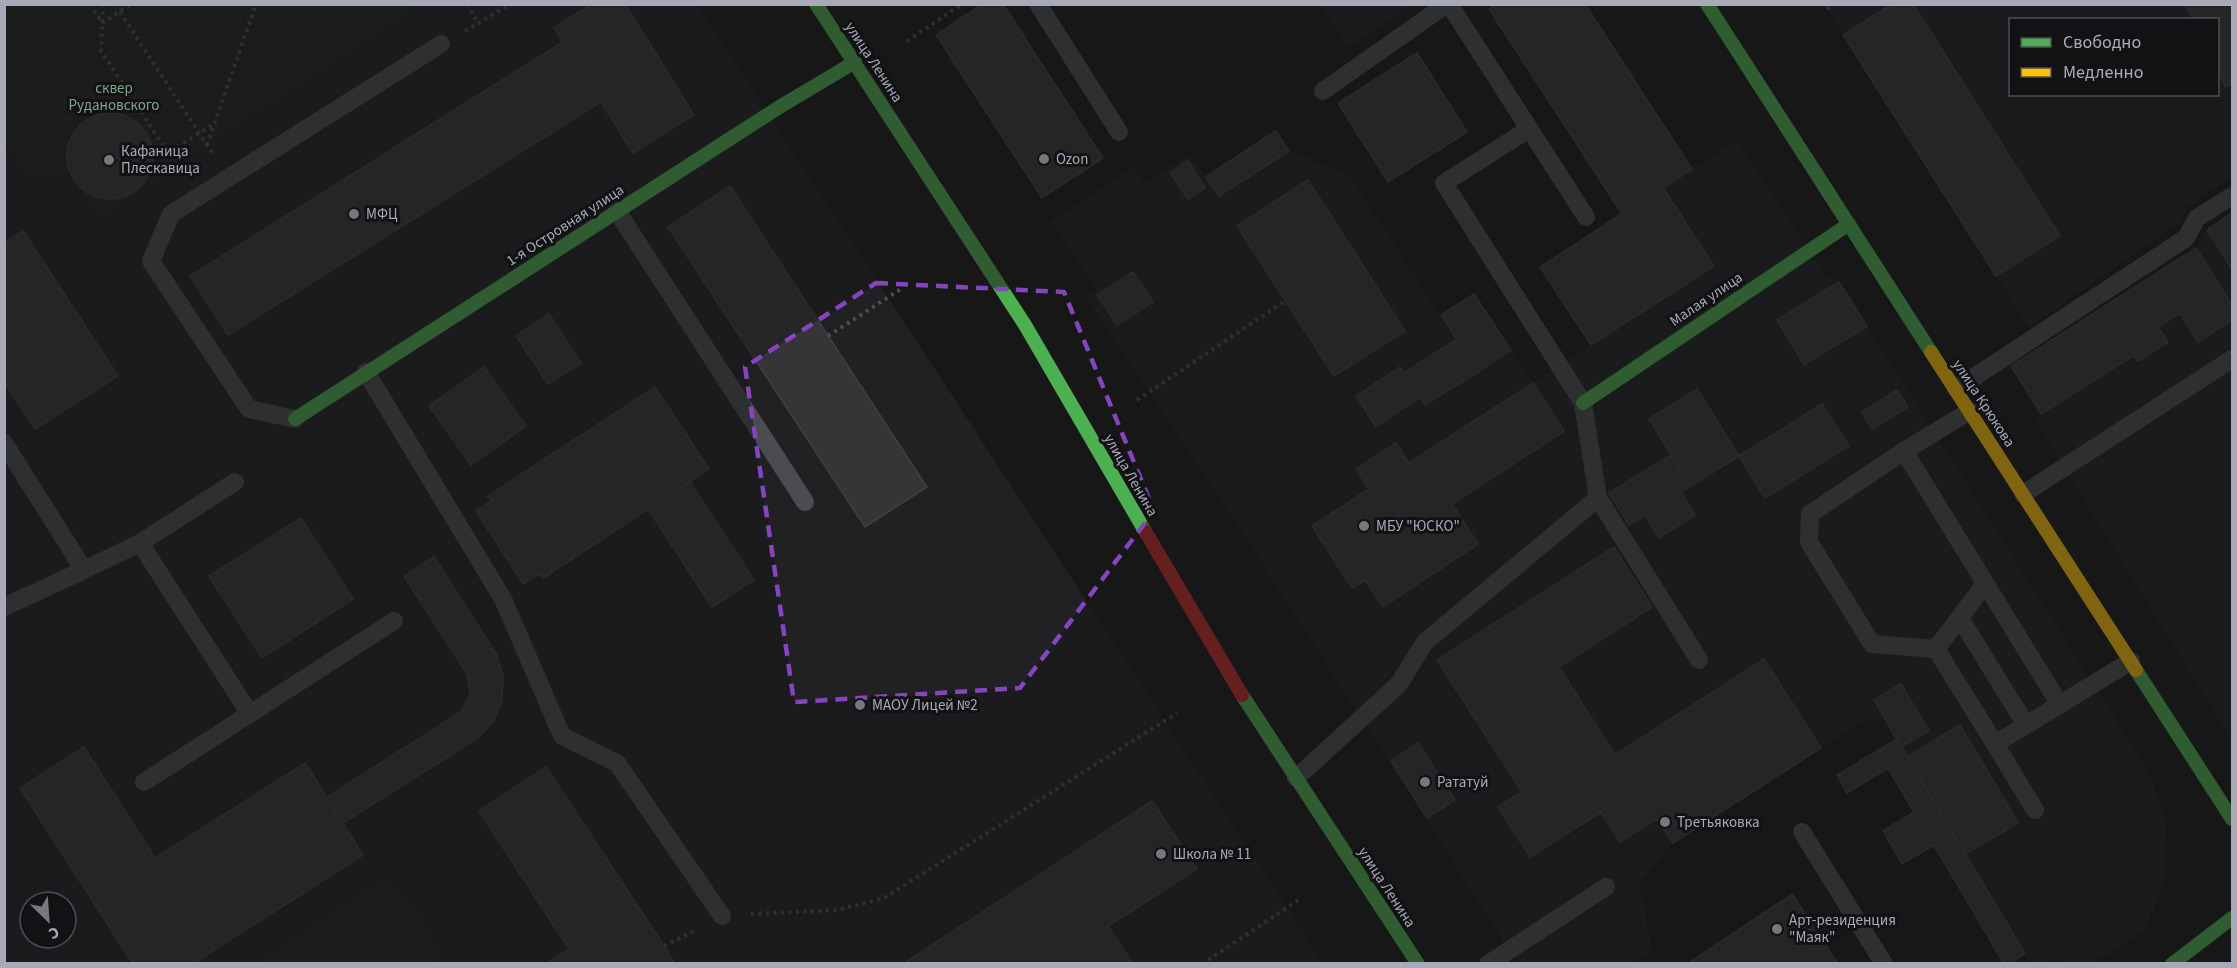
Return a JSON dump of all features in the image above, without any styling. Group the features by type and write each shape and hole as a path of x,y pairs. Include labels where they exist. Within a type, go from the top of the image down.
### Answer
{"street":[{"name":"улица Ленина","path":"816,4 1025,325 1227,672 1418,963"},
{"name":"улица Крюкова","path":"1707,4 2232,819"},
{"name":"1-я Островная улица","path":"295,419 617,211 855,62"},
{"name":"Малая улица","path":"1583,403 1849,224"},
{"path":"2172,963 2232,918"}],"lane":[{"path":"1038,4 1119,132"},
{"path":"1323,91 1448,4 1586,218"},
{"path":"295,419 249,409 152,261 171,214 441,44"},
{"path":"1529,129 1444,183 1583,403 1598,498 1699,660"},
{"path":"1956,389 2186,238 2197,218 2232,196"},
{"path":"617,211 805,502"},
{"path":"2023,494 2232,359"},
{"path":"366,372 504,599 562,736 617,763 722,915"},
{"path":"1936,649 1872,644 1809,542 1810,514 1904,451 1970,411"},
{"path":"4,443 84,570"},
{"path":"1904,451 2060,705"},
{"path":"4,607 140,543 235,482"},
{"path":"1296,778 1399,684 1425,642 1598,498"},
{"path":"140,543 249,714"},
{"path":"1936,649 1985,584"},
{"path":"1960,618 2026,725"},
{"path":"144,782 394,621"},
{"path":"1936,649 2035,810"},
{"path":"1995,744 2131,661"},
{"path":"1802,832 1884,963"},
{"path":"1488,963 1606,887"}],"path":[{"path":"90,4 102,23"},
{"path":"103,4 101,51 168,153 214,123"},
{"path":"102,23 131,4"},
{"path":"207,145 256,4"},
{"path":"467,4 479,24"},
{"path":"441,44 511,4"},
{"path":"907,41 962,4"},
{"path":"1827,9 1834,4"},
{"path":"120,12 229,178"},
{"path":"828,336 901,289"},
{"path":"1137,400 1285,301"},
{"path":"664,946 722,915 837,910 884,898 1178,712"},
{"path":"1202,963 1300,899"}],"highlighted area":[{"path":"876,283 1064,292 1154,511 1020,688 794,702 745,367"}],"shaded area":[{"path":"419,5 697,5 1323,963 5,963 4,145 24,174 68,176 207,145"},
{"path":"1320,5 1410,5 1348,48"},
{"path":"1824,5 2232,5 2232,177 2188,206 2181,222 2029,327"},
{"path":"1276,131 1289,151 1347,174 1478,371 1511,350 1533,383 1591,345 1540,267 1737,140 1824,275 1839,282 2146,767 2164,813 2167,848 2163,886 2144,931 2093,963 2066,963 2057,959 2049,963 2030,963 1884,719 1864,721 1673,843 1639,881 1652,952 1634,963 1518,963 1212,485 1086,297 1097,289 1051,222 1133,166 1145,184 1188,155 1206,177"},
{"path":"2232,213 2232,740 2035,420 2041,414 2011,366 2196,248 2207,230"}],"green space":[{"name":"сквер Рудановского","path":"4,5 419,5 100,216 68,176 24,174 5,145"},
{"path":"390,881 405,895 427,926 440,957 435,963 256,963 375,885"}],"building":[{"name":"МФЦ","path":"592,4 625,4 694,115 633,153 601,102 228,335 190,276 563,42 554,28"},
{"path":"982,4 1003,4 1103,158 1042,198 936,35"},
{"path":"1496,4 1585,4 1692,169 1663,188 1714,266 1591,345 1540,267 1622,214 1489,9"},
{"path":"1892,4 1913,4 2060,236 1996,276 1843,35"},
{"path":"2185,4 2232,4 2232,84 2225,87 2219,73 2219,18 2192,18"},
{"path":"1417,53 1467,132 1388,182 1338,103"},
{"path":"110,113 127,116 141,125 150,139 153,156 150,173 141,187 127,196 110,199 93,196 79,187 70,173 67,156 70,139 79,125 93,116"},
{"path":"1276,131 1289,151 1219,196 1205,177"},
{"path":"1188,161 1205,188 1188,199 1170,173"},
{"path":"1308,180 1405,331 1334,376 1237,226"},
{"path":"730,186 927,487 865,527 668,227"},
{"path":"2232,213 2232,269 2207,230"},
{"path":"23,231 118,376 35,429 4,382 4,243"},
{"path":"2196,248 2232,305 2232,320 2198,342 2180,313 2158,327 2168,342 2138,361 2134,355 2041,414 2011,366"},
{"path":"1133,272 1153,302 1117,325 1097,295"},
{"path":"1839,282 1867,326 1804,365 1777,320"},
{"path":"1474,294 1511,350 1478,372 1441,315"},
{"path":"549,314 581,363 548,384 516,336"},
{"path":"1457,339 1478,372 1425,405 1420,397 1376,427 1356,396 1400,367 1404,373"},
{"path":"484,367 526,426 471,465 429,406"},
{"name":"МБУ \"ЮСКО\"","path":"1533,383 1564,431 1452,504 1478,544 1383,607 1365,580 1352,588 1312,526 1369,489 1356,469 1396,443 1409,463"},
{"path":"655,387 709,469 543,578 539,574 523,584 476,511 492,500 488,496"},
{"path":"1697,389 1739,456 1691,486 1649,419"},
{"path":"1897,390 1908,407 1872,429 1862,412"},
{"path":"1822,404 1849,446 1765,498 1739,456"},
{"path":"1671,455 1691,486 1681,492 1695,515 1659,538 1645,515 1629,525 1609,493"},
{"path":"690,482 754,580 712,607 648,509"},
{"path":"301,518 353,599 262,658 209,576"},
{"path":"1614,547 1652,607 1559,667 1615,755 1764,659 1821,748 1673,843 1657,819 1620,842 1601,812 1530,857 1498,807 1522,792 1437,660"},
{"path":"434,557 497,655 503,677 502,700 494,721 478,738 343,823 327,797 461,712 470,694 467,674 404,576"},
{"path":"1901,684 1929,731 1901,747 1874,700"},
{"path":"1960,725 2018,823 1965,854 1907,757"},
{"path":"1897,739 2025,954 2008,964 2004,964 1934,845 1902,864 1883,831 1914,812 1888,768 1847,793 1837,775"},
{"path":"1418,743 1455,800 1427,818 1391,761"},
{"path":"84,747 214,950 194,964 133,964 20,788"},
{"path":"305,763 363,855 214,950 155,858"},
{"path":"546,767 675,964 546,964 569,949 479,811"},
{"path":"1152,801 1197,869 1108,926 1133,964 903,964"},
{"name":"Арт-резиденция \"Маяк\"","path":"1792,894 1838,964 1687,964"}],"traffic: fast":[{"path":"816,4 1025,325 1145,531"},
{"path":"1707,4 1931,352"},
{"path":"295,419 781,106 855,62"},
{"path":"1583,403 1849,224"},
{"path":"2136,670 2232,819"},
{"path":"1242,695 1418,964"},
{"path":"2172,964 2232,918"}],"traffic: slow":[{"path":"1931,352 2136,670"}],"traffic: jam":[{"path":"1145,531 1242,695"}],"place":[{"name":"Ozon","path":"1044,159"},
{"name":"Кафаница Плескавица","path":"109,160"},
{"name":"МФЦ","path":"354,214"},
{"name":"МБУ \"ЮСКО\"","path":"1364,526"},
{"name":"МАОУ Лицей №2","path":"860,705"},
{"name":"Рататуй","path":"1425,782"},
{"name":"Третьяковка","path":"1665,822"},
{"name":"Школа № 11","path":"1161,854"},
{"name":"Арт-резиденция \"Маяк\"","path":"1777,929"}]}
